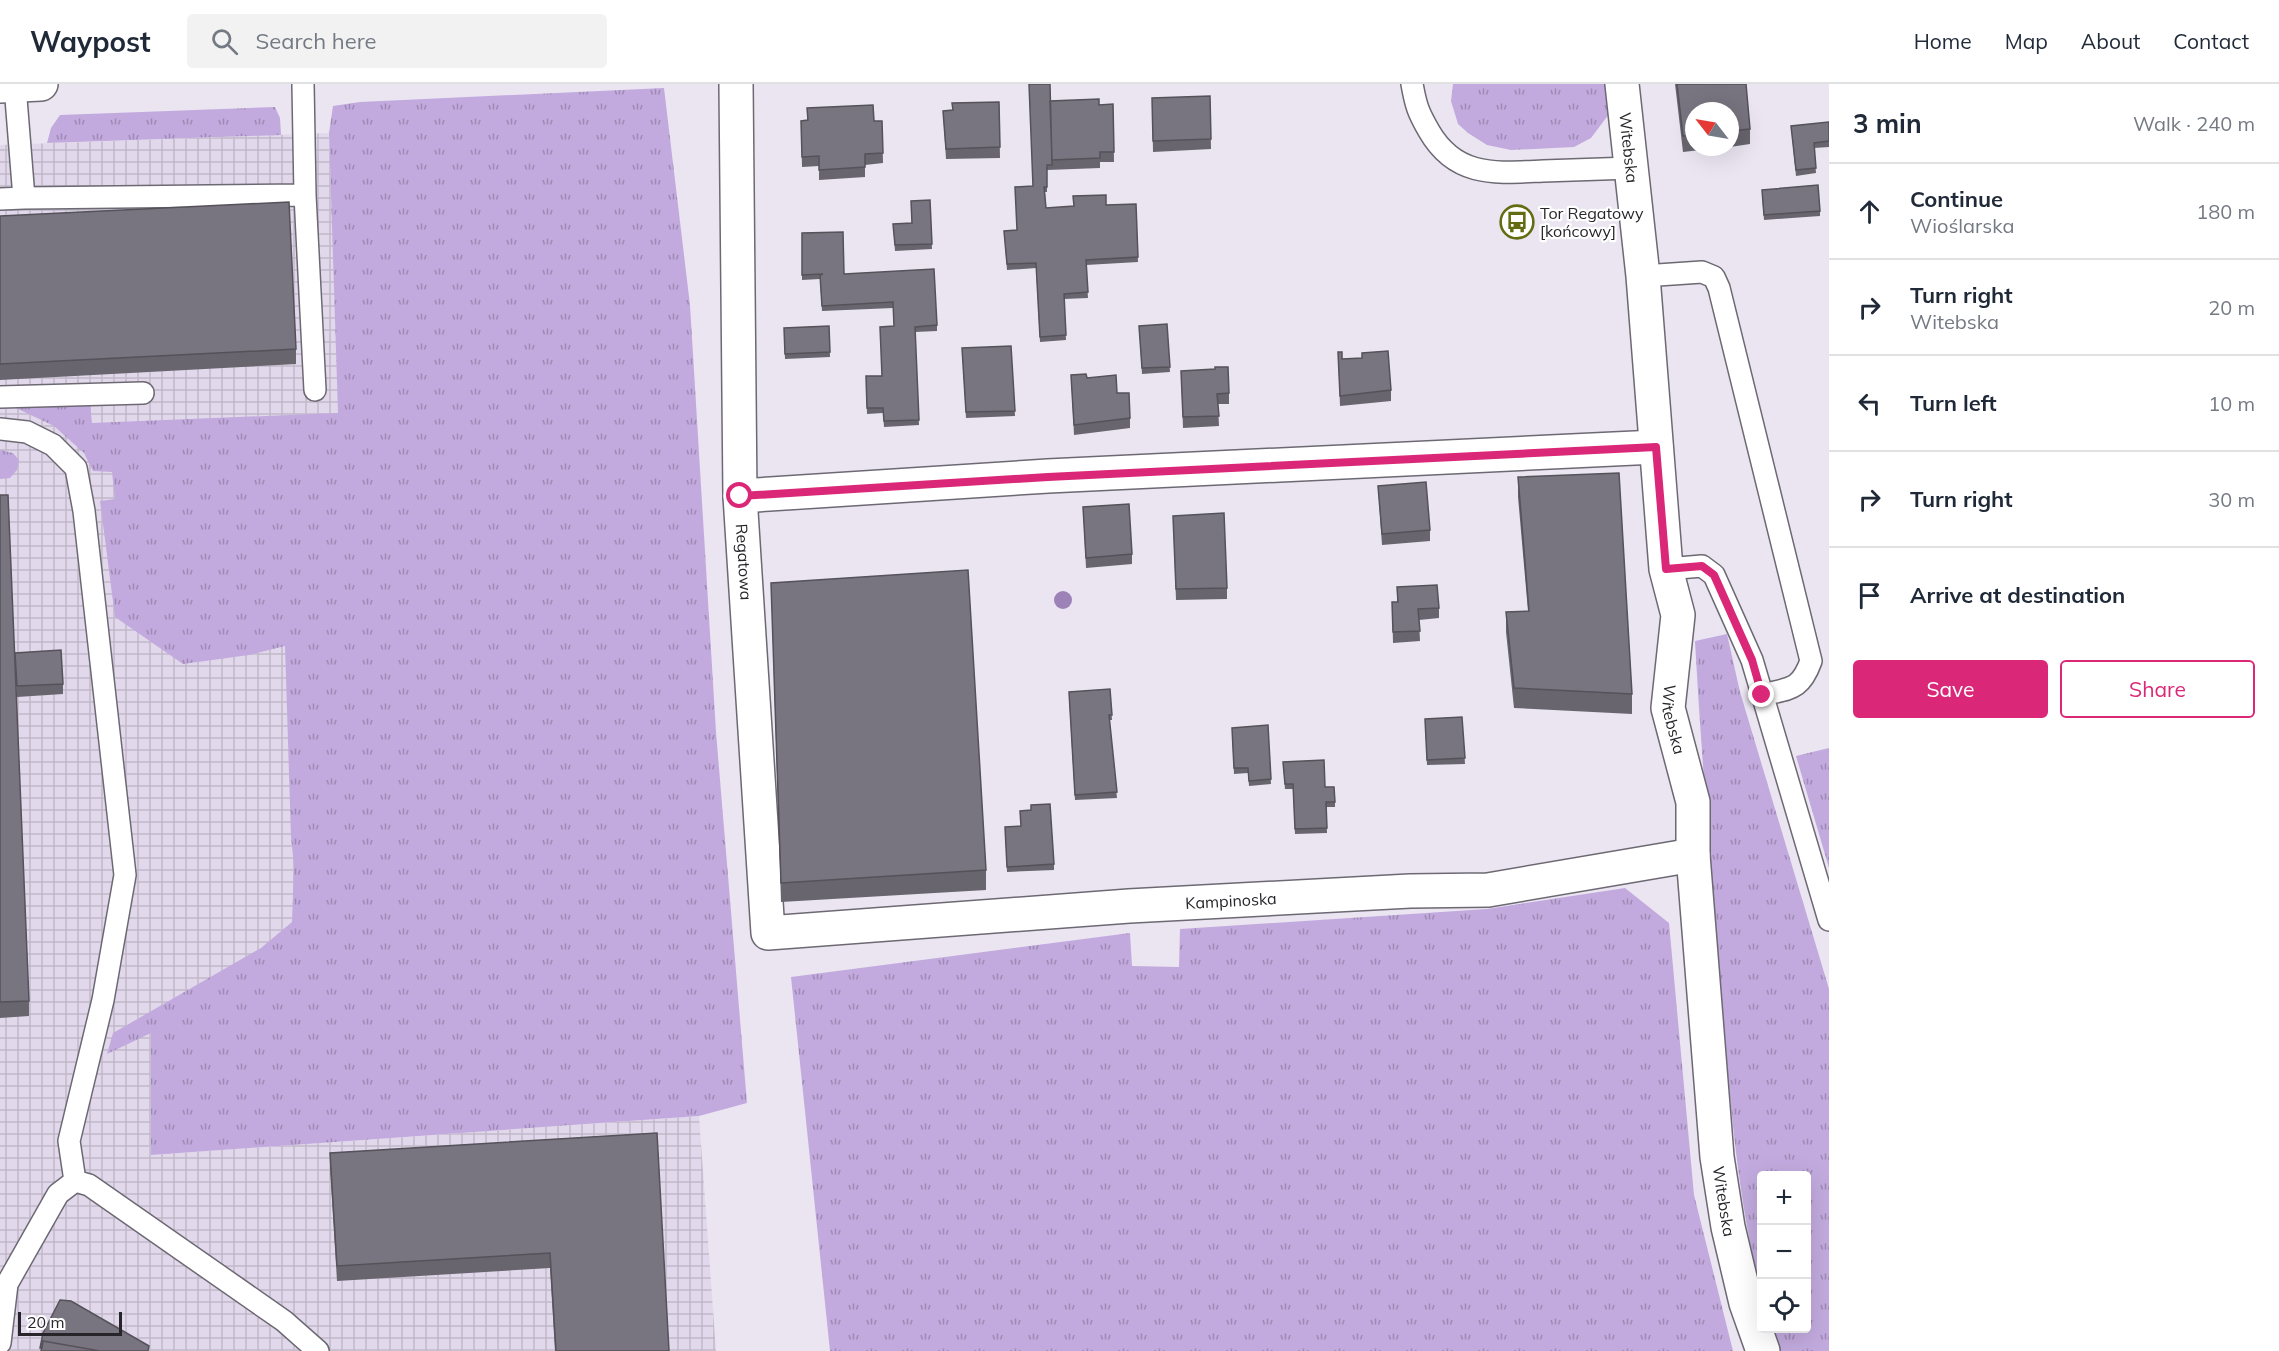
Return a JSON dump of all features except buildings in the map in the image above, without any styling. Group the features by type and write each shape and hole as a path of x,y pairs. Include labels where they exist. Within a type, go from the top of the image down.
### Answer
{"street":[{"name":"Regatowa","path":"736,84 740,496 768,933"},
{"name":"Witebska","path":"1622,84 1643,276 1666,569 1678,615 1668,708 1693,802 1693,855 1719,1168 1728,1227 1746,1303 1763,1351"},
{"path":"740,496 1036,477 1656,447"},
{"name":"Kampinoska","path":"768,933 1140,905 1410,891 1488,890 1693,855"}],"lane":[{"path":"303,84 305,195 315,390"},
{"path":"1412,84 1416,107 1435,141 1448,156 1465,166 1494,173 1631,168"},
{"path":"19,85 24,198"},
{"path":"0,199 305,195"},
{"path":"1643,276 1702,272 1714,277 1719,288 1811,661 1806,675 1796,687 1762,695"},
{"path":"0,396 143,393"},
{"path":"0,429 27,432 53,445 76,468 84,511 125,875 103,1000 69,1141 75,1181"},
{"path":"1666,569 1702,566 1714,575 1752,660 1829,920"},
{"path":"0,1343 7,1284 58,1194 75,1181"},
{"path":"75,1181 89,1185 284,1321 318,1351"}],"shaded area":[{"path":"329,133 339,413 313,926 151,1155 699,1116 716,1351 0,1351 0,145"}],"green space":[{"path":"1453,84 1609,84 1609,114 1591,138 1574,147 1511,150 1487,145 1458,124 1451,101"},
{"path":"664,88 690,305 716,732 747,1103 699,1116 151,1155 151,1033 107,1054 113,1033 261,948 292,922 294,866 291,837 285,646 249,655 183,664 115,617 100,501 115,499 112,472 93,471 84,453 54,426 16,408 90,404 92,423 338,413 329,133 333,106 360,102"},
{"path":"275,107 280,118 281,135 47,143 51,128 60,115"},
{"path":"0,450 13,453 19,460 17,470 10,478 0,479"},
{"path":"1727,634 1740,692 1829,989 1829,1351 1780,1351 1773,1333 1811,1333 1811,1171 1757,1171 1757,1273 1752,1252 1739,1175 1730,1097 1695,641"},
{"path":"1829,748 1829,868 1796,756"},
{"path":"1625,888 1669,923 1694,1195 1733,1351 830,1351 791,977 1130,933 1132,966 1179,967 1180,929 1487,909"}],"place":[{"name":"Tor Regatowy [końcowy]","path":"1517,222"}],"route":[{"path":"740,496 1048,477 1656,447 1666,569 1702,566 1714,575 1752,660 1762,695"}]}
